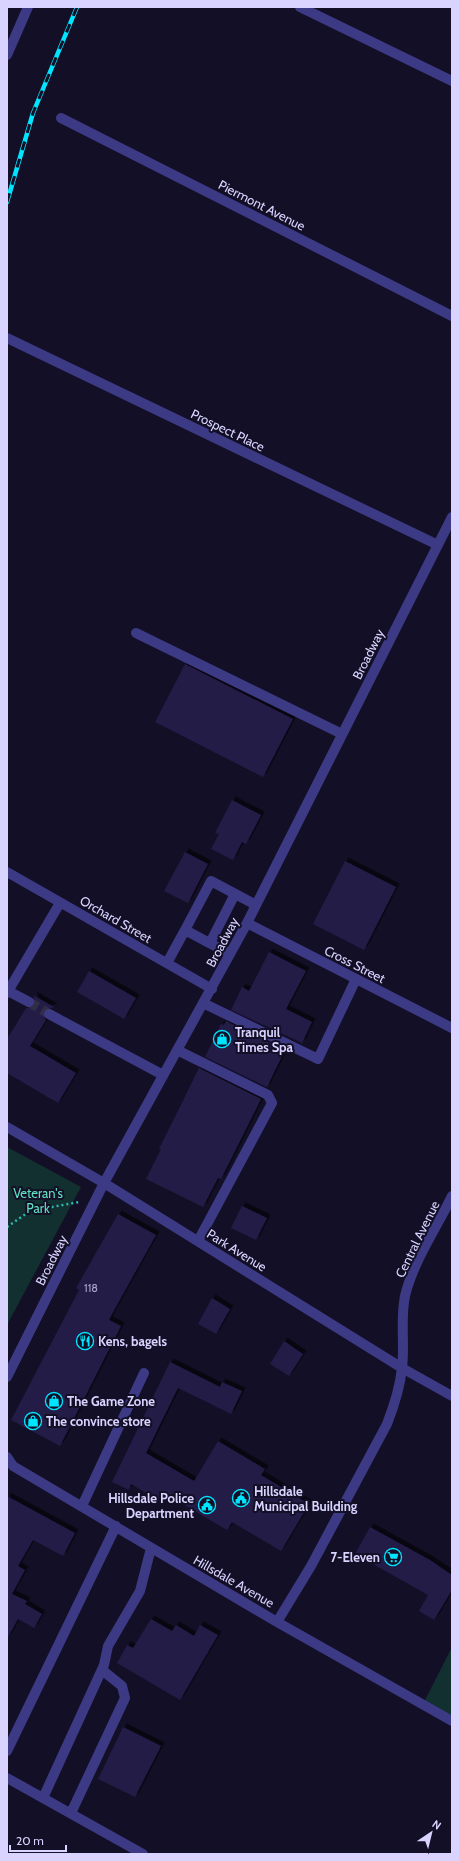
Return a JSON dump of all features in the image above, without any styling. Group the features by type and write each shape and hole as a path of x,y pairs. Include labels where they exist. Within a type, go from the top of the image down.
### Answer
{"street":[{"path":"7,55 28,7"},
{"path":"300,7 452,81"},
{"name":"Piermont Avenue","path":"61,118 452,316"},
{"name":"Prospect Place","path":"7,338 438,545"},
{"name":"Broadway","path":"7,1377 104,1183 247,923 452,517"},
{"path":"136,632 342,734"},
{"name":"Orchard Street","path":"7,872 212,989"},
{"path":"167,963 211,881 256,905"},
{"path":"210,943 235,894"},
{"path":"29,1002 8,992 60,903"},
{"name":"Cross Street","path":"247,923 452,1028"},
{"path":"185,930 230,954"},
{"path":"203,1003 318,1059 356,979"},
{"path":"49,1014 163,1075"},
{"path":"177,1050 268,1095 272,1103 198,1241"},
{"name":"Park Avenue","path":"7,1127 104,1183 402,1368 452,1396"},
{"name":"Central Avenue","path":"277,1622 311,1566 384,1431 395,1403 402,1368 402,1319 406,1295 414,1271 452,1196"},
{"path":"82,1506 144,1373"},
{"name":"Hillsdale Avenue","path":"7,1457 13,1466 277,1622 452,1721"},
{"path":"7,1751 116,1526"},
{"path":"43,1798 102,1670 108,1646 140,1591 152,1548"},
{"path":"70,1814 124,1698 122,1686 102,1670"},
{"path":"7,1778 143,1854"}],"path":[{"path":"7,1227 30,1211 73,1202 94,1203"}],"green space":[{"name":"Veteran's Park","path":"7,1147 81,1187 7,1325"},
{"path":"452,1647 452,1721 423,1704"}],"building":[{"path":"185,664 293,719 263,777 155,722"},
{"path":"232,800 261,815 246,844 242,842 233,860 211,849 219,834 215,833"},
{"path":"185,852 208,864 188,903 164,891"},
{"path":"345,861 396,887 364,950 313,924"},
{"path":"269,952 306,971 286,1009 312,1022 302,1043 231,1010 242,987 249,991"},
{"path":"89,971 136,998 124,1019 77,992"},
{"path":"33,995 54,1007 44,1011 43,1015 46,1020 30,1046 76,1073 58,1103 7,1073 7,1039 26,1008 30,1008 35,1005"},
{"path":"226,1021 285,1050 267,1087 205,1057 221,1024 224,1025"},
{"path":"199,1068 261,1099 221,1179 218,1178 203,1207 146,1179"},
{"path":"242,1206 267,1218 256,1240 231,1228"},
{"path":"118,1214 156,1235 109,1320 121,1326 60,1446 11,1420 79,1290 76,1288"},
{"path":"212,1298 230,1309 216,1334 198,1324"},
{"path":"284,1341 303,1354 289,1376 270,1364"},
{"path":"170,1362 220,1387 222,1382 242,1391 231,1414 178,1388 146,1453 194,1481 218,1441 265,1469 261,1475 309,1504 281,1551 232,1522 227,1530 164,1493 159,1501 131,1484 129,1490 112,1482"},
{"path":"7,1496 75,1533 63,1556 33,1540 18,1566 25,1570 12,1594 27,1601 25,1604 42,1614 34,1628 18,1619 7,1639"},
{"name":"7-Eleven","path":"370,1527 430,1560 452,1575 452,1590 434,1620 419,1611 428,1595 355,1554"},
{"path":"151,1619 172,1631 176,1625 194,1636 200,1625 218,1635 180,1700 117,1663 127,1645 133,1648"},
{"path":"123,1727 161,1746 135,1797 98,1779"}],"tunnel":[{"path":"29,1002 49,1014"}],"railway":[{"path":"7,202 33,113 77,7"}],"place":[{"name":"Tranquil Times Spa","path":"222,1039"},
{"name":"Kens, bagels","path":"85,1341"},
{"name":"The Game Zone","path":"54,1401"},
{"name":"The convince store","path":"33,1421"},
{"name":"Hillsdale Municipal Building","path":"241,1498"},
{"name":"Hillsdale Police Department","path":"207,1505"},
{"name":"7-Eleven","path":"393,1557"}]}
